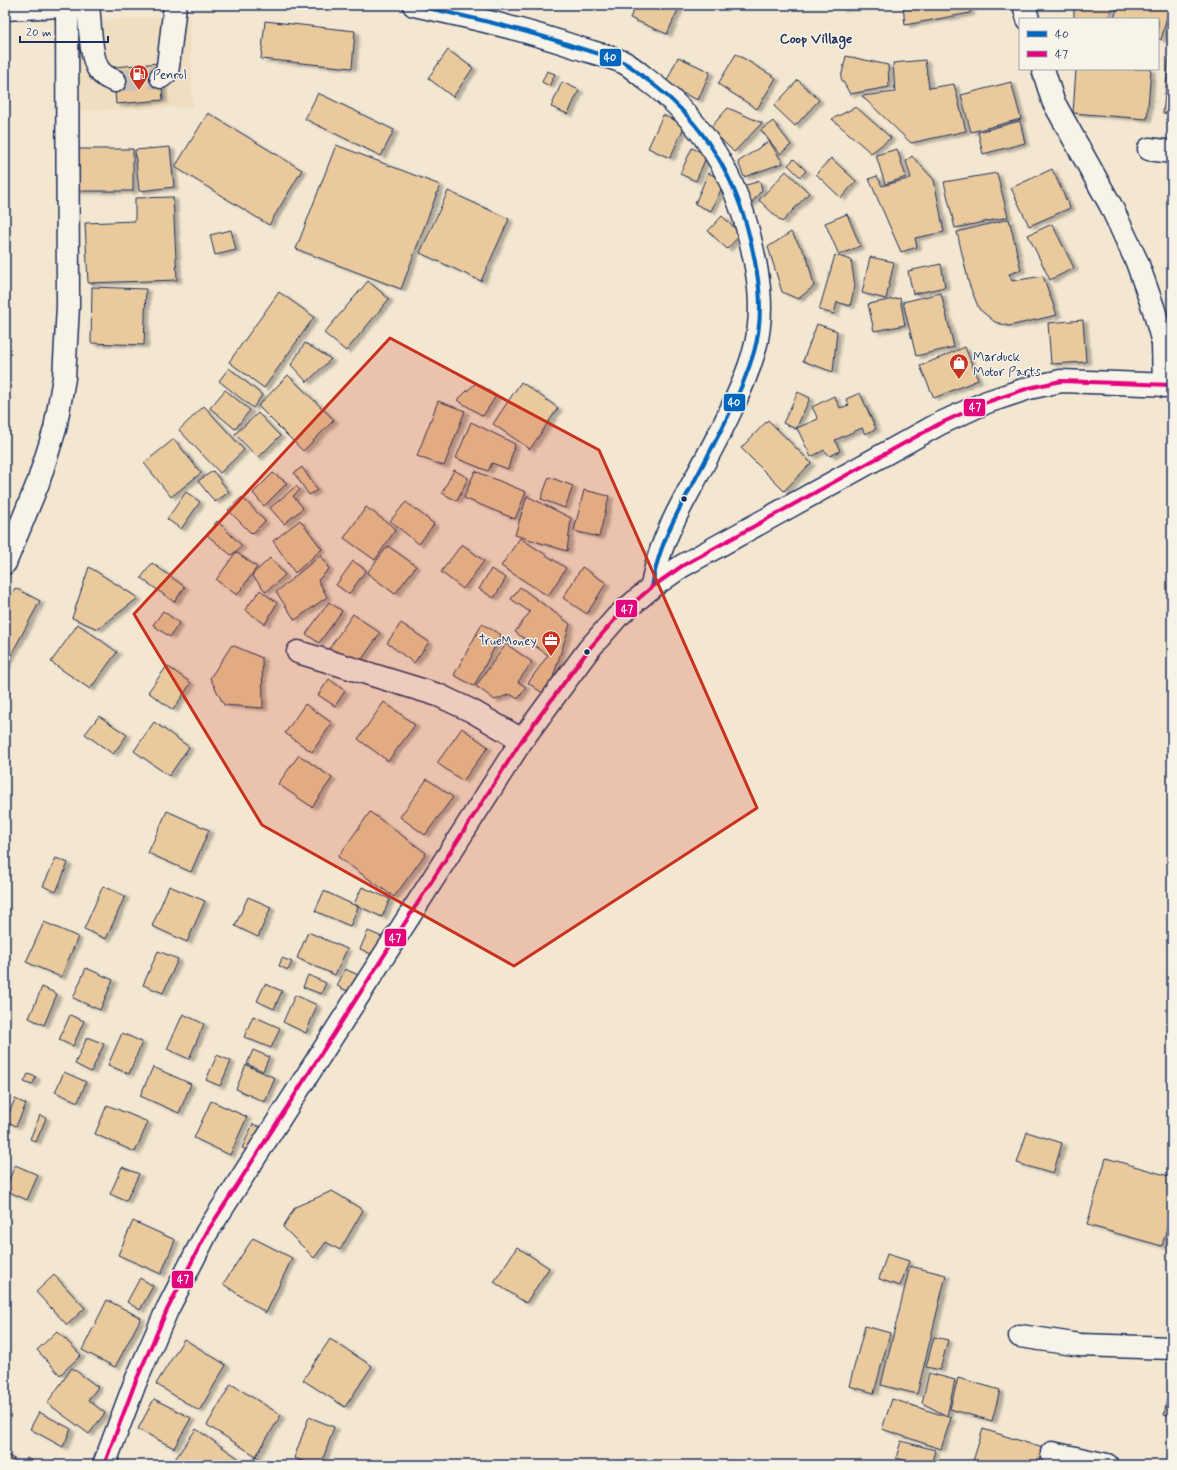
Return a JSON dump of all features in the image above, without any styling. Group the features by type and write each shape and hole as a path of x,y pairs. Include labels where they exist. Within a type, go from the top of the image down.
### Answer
{"main road":[{"path":"5,9 78,5"},
{"path":"78,5 98,69 106,77 115,81"},
{"path":"5,563 38,483 55,429 64,378 68,306 78,5"},
{"path":"161,77 167,72 175,5"},
{"path":"414,5 492,22 624,63 668,94 704,133 724,166 740,202 754,254 760,285 760,319 754,352 712,447 662,546 655,567 652,587"},
{"path":"1024,5 1028,18"},
{"path":"104,1465 135,1383 161,1325 207,1232 522,740 589,649 617,617 652,587 682,566 939,424 987,402 1029,388 1061,381 1168,385 1163,343 1154,310 1137,262 1111,206 1053,101 1043,70"},
{"path":"1149,149 1172,152"},
{"path":"298,652 438,695 472,711 522,740"},
{"path":"1020,1336 1080,1346 1172,1348"},
{"path":"1052,1453 1108,1465"}],"highlighted area":[{"path":"390,338 599,450 757,808 514,966 262,825 134,614"}],"shaded area":[{"path":"189,14 193,107 78,111 75,23"}],"building":[{"path":"636,5 680,5 667,34 630,18"},
{"path":"840,5 874,5 840,9"},
{"path":"969,5 970,13 905,25 903,6"},
{"path":"1067,5 1112,5 1108,18 1074,18 1074,10"},
{"path":"1118,5 1170,5 1161,40 1159,39 1159,18 1114,18"},
{"path":"265,21 355,31 352,68 261,59"},
{"path":"448,50 473,68 453,97 428,78"},
{"path":"736,54 776,78 757,109 718,84"},
{"path":"846,56 888,65 889,87 850,94 841,78"},
{"path":"678,57 710,72 698,100 665,85"},
{"path":"1169,57 1172,58 1172,114 1163,113"},
{"path":"925,60 929,88 954,84 966,131 911,143 862,96 895,92 893,63"},
{"name":"Penrol","path":"160,63 163,100 116,104 113,67"},
{"path":"1076,70 1151,70 1147,119 1073,113"},
{"path":"547,71 555,74 549,86 542,82"},
{"path":"798,80 819,100 795,126 774,106"},
{"path":"562,82 579,90 568,114 551,107"},
{"path":"1011,82 1021,119 971,132 961,95"},
{"path":"318,93 394,130 381,156 305,119"},
{"path":"856,107 891,138 871,153 832,119"},
{"path":"728,108 762,123 734,152 710,128"},
{"path":"208,113 302,170 269,225 175,167"},
{"path":"663,115 685,125 670,158 648,148"},
{"path":"773,121 791,145 780,154 761,130"},
{"path":"1020,121 1025,143 983,154 978,132"},
{"path":"769,141 783,163 744,177 738,162"},
{"path":"336,145 440,185 401,289 296,249"},
{"path":"170,147 174,187 139,191 135,150"},
{"path":"692,148 707,155 696,181 680,174"},
{"path":"73,149 133,149 133,191 73,191"},
{"path":"897,149 906,177 885,184 876,155"},
{"path":"912,156 934,180 944,232 915,238 917,247 901,252 869,179 877,176 882,186 911,178 906,161"},
{"path":"831,158 856,181 841,198 816,174"},
{"path":"794,159 806,171 800,177 788,165"},
{"path":"1052,169 1070,208 1029,226 1011,188"},
{"path":"786,171 809,193 782,222 759,200"},
{"path":"708,173 725,181 711,211 695,204"},
{"path":"997,173 1008,217 955,228 944,182"},
{"path":"760,181 762,190 749,206 743,186"},
{"path":"448,191 509,219 481,281 420,253"},
{"path":"173,197 177,280 88,283 85,223 135,221 135,198"},
{"path":"847,214 860,246 839,255 825,223"},
{"path":"722,216 741,234 727,249 708,231"},
{"path":"1009,219 1021,270 1009,274 1012,281 1043,276 1057,315 1009,326 995,322 979,309 969,284 957,232"},
{"path":"1052,224 1074,268 1050,280 1028,235"},
{"path":"231,230 236,250 215,255 210,235"},
{"path":"791,232 807,257 814,286 798,299 782,292 768,247"},
{"path":"835,255 851,260 855,286 850,306 837,302 834,314 819,310"},
{"path":"870,257 894,262 886,299 862,293"},
{"path":"941,264 945,287 913,294 908,271"},
{"path":"368,281 389,299 346,351 324,333"},
{"path":"92,287 146,289 144,345 91,343"},
{"path":"279,292 314,317 264,388 229,362"},
{"path":"941,293 954,347 916,356 903,302"},
{"path":"900,298 905,325 874,331 868,304"},
{"path":"1083,320 1086,362 1051,364 1048,323"},
{"path":"817,324 837,331 833,372 803,361"},
{"path":"305,343 331,359 307,382 291,365"},
{"path":"965,347 978,380 934,398 920,366"},
{"path":"229,368 262,395 253,408 219,381"},
{"path":"288,375 334,420 303,451 258,406"},
{"path":"521,382 558,408 530,449 493,424"},
{"path":"476,383 496,396 483,416 457,400"},
{"path":"225,390 250,410 235,429 210,408"},
{"path":"798,392 810,398 796,429 783,423"},
{"path":"860,393 876,429 865,434 862,428 835,440 840,451 830,456 824,450 811,457 797,428 818,419 812,407 834,396 840,408 849,405 846,399"},
{"path":"438,401 465,411 444,466 417,456"},
{"path":"204,406 244,450 220,473 179,430"},
{"path":"258,413 280,436 258,458 235,434"},
{"path":"768,420 811,463 784,491 741,448"},
{"path":"471,422 515,444 508,469 492,463 488,471 456,458"},
{"path":"174,439 201,473 171,497 144,463"},
{"path":"302,467 317,490 309,495 294,473"},
{"path":"454,470 468,478 457,501 442,493"},
{"path":"213,471 229,492 215,502 198,481"},
{"path":"475,471 526,492 515,519 464,498"},
{"path":"273,473 287,483 264,506 253,493"},
{"path":"549,477 573,486 565,508 541,499"},
{"path":"296,486 300,490 293,496 303,508 284,524 270,508"},
{"path":"584,490 609,496 599,537 574,531"},
{"path":"186,492 200,502 181,529 167,519"},
{"path":"527,496 571,518 567,551 515,535"},
{"path":"242,497 265,521 252,534 228,510"},
{"path":"406,502 434,524 419,544 390,521"},
{"path":"366,507 396,529 375,560 344,538"},
{"path":"300,520 322,549 295,573 273,541"},
{"path":"217,521 242,546 231,555 207,535"},
{"path":"520,538 566,568 548,596 501,566"},
{"path":"462,544 484,561 463,589 441,572"},
{"path":"388,546 416,566 395,594 367,573"},
{"path":"236,552 257,567 237,595 216,580"},
{"path":"321,555 329,569 318,580 327,597 295,620 276,592"},
{"path":"270,558 285,575 266,592 252,575"},
{"path":"353,561 366,570 349,594 336,585"},
{"path":"152,563 185,587 174,602 141,578"},
{"path":"89,567 138,598 98,629 72,618"},
{"path":"582,567 606,583 587,614 563,598"},
{"path":"491,569 506,578 494,598 479,589"},
{"path":"520,587 570,624 547,696 528,683 548,655 515,632 530,612 511,599"},
{"path":"15,588 40,601 5,666 5,606"},
{"path":"260,590 277,603 265,624 245,610"},
{"path":"329,602 342,611 319,643 306,634"},
{"path":"163,611 179,623 170,637 153,625"},
{"path":"353,614 380,633 356,668 329,649"},
{"path":"401,623 429,642 414,663 387,643"},
{"path":"78,624 117,652 90,689 51,662"},
{"path":"482,624 501,635 474,686 454,675"},
{"path":"506,644 532,662 518,682 526,687 518,699 510,694 495,700 476,686"},
{"path":"232,645 262,658 263,708 224,705 210,678"},
{"path":"167,666 191,683 173,710 148,692"},
{"path":"329,679 345,691 335,706 318,695"},
{"path":"384,702 415,725 388,761 358,739"},
{"path":"305,704 332,723 312,752 285,733"},
{"path":"99,716 127,735 113,754 85,734"},
{"path":"154,722 189,747 169,776 134,751"},
{"path":"462,728 488,747 463,781 437,763"},
{"path":"299,755 332,778 312,807 278,784"},
{"path":"427,779 453,797 425,835 400,817"},
{"path":"167,811 209,830 191,872 148,853"},
{"path":"370,812 426,853 394,897 338,857"},
{"path":"56,858 68,863 56,892 43,886"},
{"path":"103,886 125,896 106,939 84,929"},
{"path":"169,886 205,901 187,942 152,926"},
{"path":"362,887 390,899 382,917 354,904"},
{"path":"324,891 358,907 350,926 315,911"},
{"path":"248,897 271,907 258,937 235,926"},
{"path":"44,922 78,937 61,977 26,962"},
{"path":"368,931 382,937 374,955 360,949"},
{"path":"308,932 347,949 335,975 297,958"},
{"path":"158,951 178,959 163,993 143,985"},
{"path":"282,958 292,962 288,970 279,966"},
{"path":"86,968 113,980 100,1010 73,998"},
{"path":"345,969 358,975 350,992 337,986"},
{"path":"308,975 326,983 321,994 303,987"},
{"path":"265,984 282,991 274,1009 257,1001"},
{"path":"42,987 57,994 44,1025 29,1018"},
{"path":"295,995 317,1005 306,1033 283,1022"},
{"path":"183,1014 204,1024 189,1059 167,1049"},
{"path":"70,1015 84,1021 73,1046 59,1040"},
{"path":"253,1016 280,1028 271,1048 244,1037"},
{"path":"122,1033 142,1042 129,1074 108,1065"},
{"path":"87,1037 104,1044 91,1072 75,1064"},
{"path":"253,1050 269,1057 263,1071 247,1064"},
{"path":"217,1055 231,1061 220,1086 206,1080"},
{"path":"246,1065 275,1078 265,1102 236,1089"},
{"path":"153,1067 191,1084 179,1113 140,1096"},
{"path":"64,1072 86,1082 78,1102 55,1092"},
{"path":"28,1074 36,1077 32,1085 24,1082"},
{"path":"15,1099 26,1104 16,1126 6,1121"},
{"path":"211,1101 247,1117 230,1155 194,1138"},
{"path":"107,1105 148,1122 135,1152 95,1134"},
{"path":"40,1115 46,1118 36,1142 30,1139"},
{"path":"253,1124 262,1128 251,1152 242,1148"},
{"path":"1027,1132 1062,1143 1053,1174 1017,1163"},
{"path":"1106,1158 1172,1177 1172,1210 1162,1246 1087,1225"},
{"path":"15,1165 38,1175 27,1200 5,1190"},
{"path":"122,1167 139,1174 126,1201 110,1194"},
{"path":"332,1191 363,1210 340,1250 326,1242 314,1258 283,1227 295,1207"},
{"path":"133,1221 175,1240 161,1274 118,1255"},
{"path":"253,1238 292,1258 266,1313 223,1284"},
{"path":"517,1247 549,1268 526,1303 494,1282"},
{"path":"887,1254 909,1261 900,1286 879,1279"},
{"path":"910,1266 946,1275 917,1394 881,1385"},
{"path":"54,1275 85,1308 67,1325 36,1292"},
{"path":"140,1278 153,1286 140,1310 127,1302"},
{"path":"107,1300 141,1318 115,1367 82,1350"},
{"path":"865,1326 890,1333 874,1393 849,1386"},
{"path":"57,1331 81,1355 60,1375 37,1350"},
{"path":"934,1337 948,1340 940,1370 926,1367"},
{"path":"184,1339 226,1365 199,1411 156,1384"},
{"path":"330,1339 372,1366 345,1407 303,1380"},
{"path":"72,1368 98,1387 88,1400 105,1413 89,1434 47,1403"},
{"path":"929,1373 955,1380 947,1416 922,1403"},
{"path":"958,1378 1000,1390 992,1421 950,1409"},
{"path":"231,1384 281,1415 256,1456 207,1425"},
{"path":"1170,1384 1172,1384 1172,1417 1164,1415"},
{"path":"154,1399 191,1418 174,1448 138,1429"},
{"path":"892,1399 951,1418 941,1449 882,1429"},
{"path":"39,1412 71,1429 63,1447 30,1429"},
{"path":"309,1417 334,1427 321,1465 314,1465 294,1458"},
{"path":"196,1429 238,1458 233,1465 171,1465"},
{"path":"983,1429 1043,1448 1038,1465 984,1465 973,1461"},
{"path":"901,1441 935,1450 931,1465 921,1465 896,1458"},
{"path":"5,1454 14,1459 10,1465 5,1465"},
{"path":"256,1456 268,1465 249,1465"},
{"path":"27,1458 38,1465 24,1465"}],"tunnel":[{"path":"115,81 161,77"}],"transit line":[{"name":"40","path":"414,5 516,29 605,56 626,64 664,93 696,126 721,163 740,205 747,227 757,274 760,305 758,336 754,352 734,404 666,536 654,574 652,587"},
{"name":"47","path":"104,1465 135,1383 167,1310 207,1232 522,740 589,649 617,617 652,587 682,566 939,424 987,402 1029,388 1061,381 1172,385"}],"place":[{"name":"Penrol","path":"139,91"},
{"name":"Marduck Motor Parts","path":"959,380"},
{"name":"TrueMoney","path":"551,657"}],"district":[{"name":"Coop Village","path":"816,38"}]}
